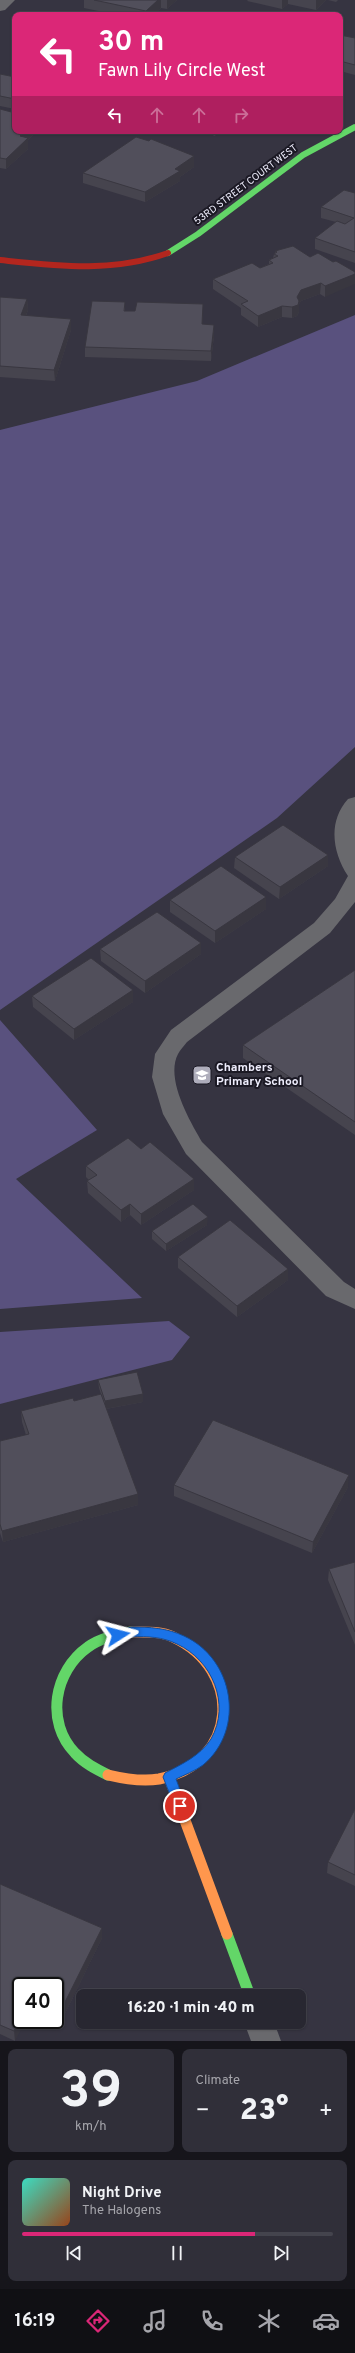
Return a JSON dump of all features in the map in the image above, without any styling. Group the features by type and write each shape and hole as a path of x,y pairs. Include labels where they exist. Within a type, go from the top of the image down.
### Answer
{"street":[{"path":"0,7 8,0"},
{"name":"53RD STREET COURT WEST","path":"343,132 355,127"},
{"name":"53RD STREET COURT WEST","path":"0,260 96,268 123,266 151,260 181,247 302,155 339,134"},
{"path":"355,804 350,808 342,829 355,871"},
{"path":"355,881 344,903 322,928 179,1036 166,1054 163,1077 174,1114 194,1148 335,1289 355,1300"},
{"path":"131,1632 157,1632 181,1640 202,1655 217,1674 225,1696 224,1720 215,1742 198,1761 169,1777 144,1782 114,1779 88,1767 68,1747 57,1723 56,1698 64,1673 82,1652 106,1638 131,1632"},
{"path":"169,1777 247,1989"},
{"path":"262,2029 266,2041"}],"shaded area":[{"path":"355,315 355,747 277,818 0,1010 0,430 197,381"},
{"path":"0,1020 97,1130 16,1179 142,1298 0,1309"},
{"path":"169,1321 190,1337 172,1360 0,1404 0,1332"}],"building":[{"path":"94,0 158,0 146,11"},
{"path":"343,36 355,38 355,65 343,62"},
{"path":"0,74 12,76 12,98 0,96"},
{"path":"0,109 12,112 12,134 22,134 20,136 28,138 6,159 0,158"},
{"path":"136,137 149,141 151,139 194,156 175,169 180,171 145,192 83,173"},
{"path":"344,190 355,193 355,252 315,238 337,221 345,224 354,218 321,207"},
{"path":"293,246 310,257 318,253 333,262 336,261 355,272 355,274 325,286 321,283 301,290 297,297 299,301 298,305 292,307 282,306 258,316 241,304 248,301 213,279 252,263 260,268 273,263 269,260 278,256 274,254 277,252 275,251"},
{"path":"0,297 27,299 21,315 71,319 54,370 0,366"},
{"path":"92,301 125,302 124,311 135,311 137,302 203,304 202,324 214,325 211,351 85,347"},
{"path":"283,825 328,855 280,887 235,857"},
{"path":"221,866 266,897 215,931 170,900"},
{"path":"157,912 201,943 145,981 100,949"},
{"path":"91,958 133,990 74,1029 32,996"},
{"name":"Chambers Primary School","path":"355,970 355,1122 243,1045"},
{"path":"128,1138 141,1149 150,1142 194,1179 141,1214 130,1204 121,1210 87,1181 97,1175 86,1166"},
{"path":"193,1204 208,1217 166,1244 152,1231"},
{"path":"230,1220 288,1269 237,1306 178,1257"},
{"path":"137,1372 143,1394 105,1401 98,1380"},
{"path":"101,1394 138,1494 2,1531 0,1524 0,1441 29,1434 21,1411 73,1398 74,1401"},
{"path":"213,1420 349,1475 313,1542 174,1485"},
{"path":"355,1562 355,1632 329,1569"},
{"path":"355,1809 355,1875 328,1862"},
{"path":"0,1884 102,1928 64,2004 64,1977 12,1977 12,2029 15,2029 14,2031 0,2025"}],"traffic: fast":[{"path":"343,133 355,127"},
{"path":"168,253 198,234 303,155 342,134"},
{"path":"108,1775 83,1761 71,1749 63,1736 59,1723 57,1695 67,1668 76,1657 88,1647 98,1642 131,1632"},
{"path":"227,1934 247,1989"}],"traffic: slow":[{"path":"108,1775 140,1780 171,1776 190,1766 208,1752 219,1735 224,1717 224,1698 218,1679 207,1662 192,1648 168,1635 131,1632"},
{"path":"169,1777 227,1934"}],"traffic: jam":[{"path":"0,260 64,266 106,267 127,265 168,253"}],"place":[{"name":"Chambers Primary School","path":"202,1075"}],"route":[{"path":"118,1635 131,1632 157,1632 181,1640 202,1655 217,1674 225,1696 224,1720 215,1742 198,1761 169,1777 180,1806"}]}
